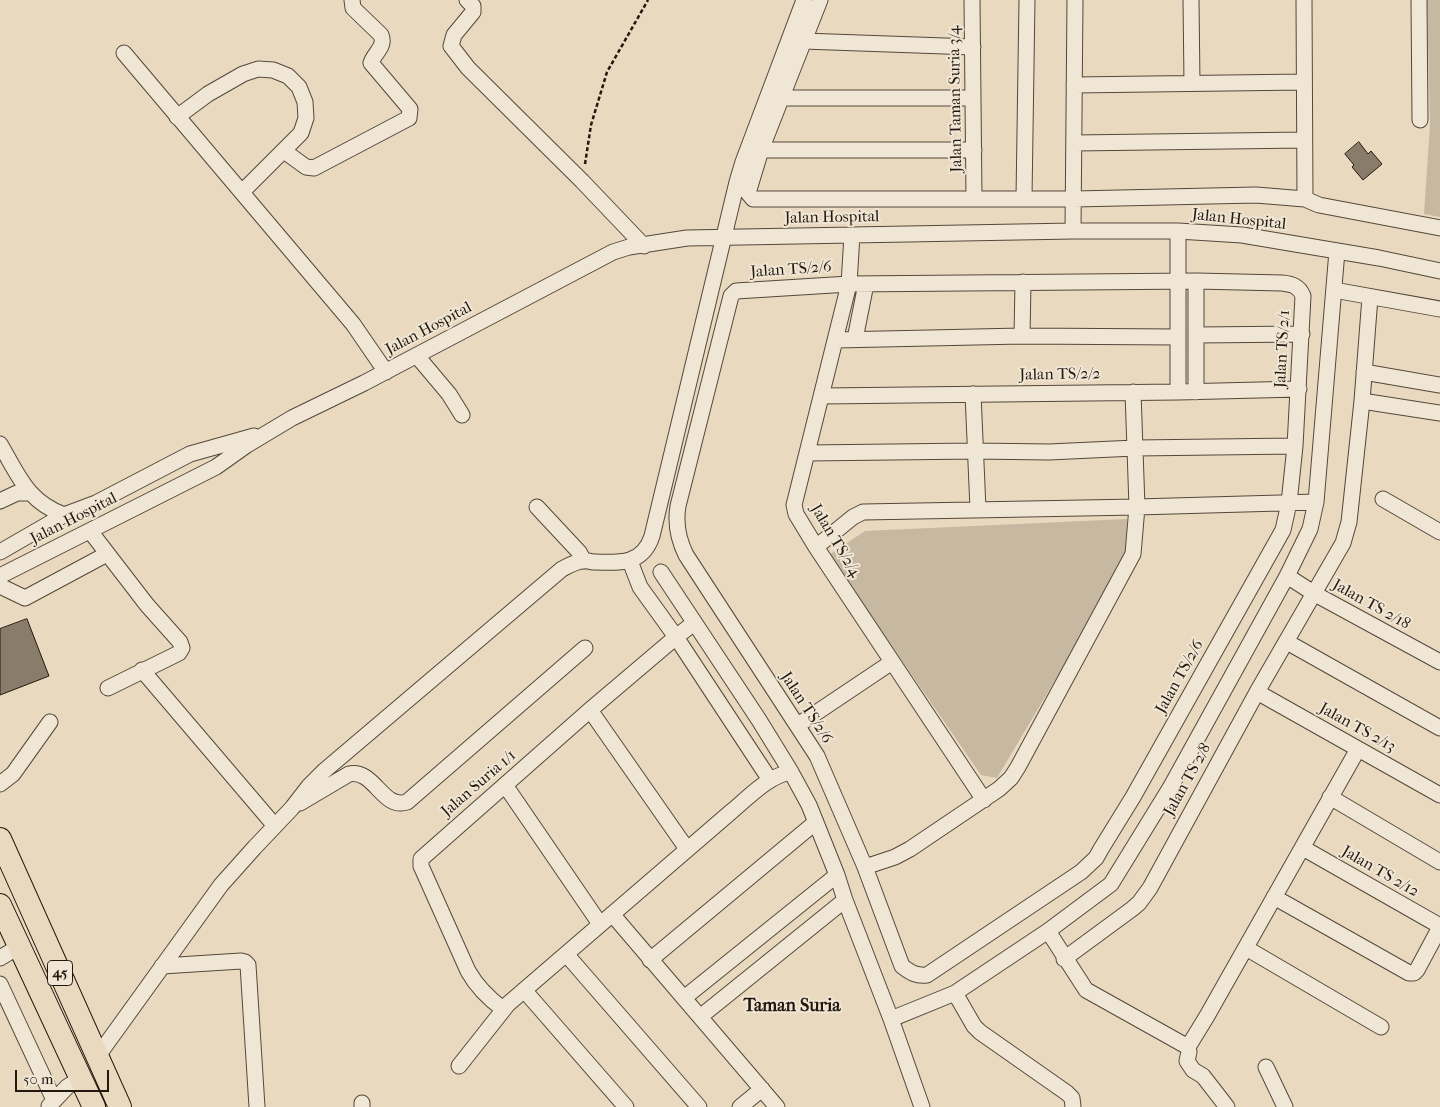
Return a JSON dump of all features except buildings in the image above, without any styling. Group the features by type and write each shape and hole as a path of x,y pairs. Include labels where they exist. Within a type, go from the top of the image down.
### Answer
{"highway":[{"name":"45","path":"0,838 96,1057 120,1107"},
{"name":"45","path":"0,906 9,953 94,1107"}],"street":[{"path":"284,151 306,167 314,168 410,118 410,109 371,64 372,57 381,47 383,40 353,8 352,0"},
{"path":"467,0 473,6 473,12 454,35 451,46 468,68 582,181 644,246"},
{"path":"96,1057 221,885 292,808 316,778 469,650 562,569 584,561 630,561 643,554 652,536 743,162 804,0"},
{"path":"820,0 760,150 748,193 752,199 1074,199 1256,195 1305,199 1319,205 1440,228"},
{"name":"Jalan Taman Suria 3/4","path":"972,0 974,198"},
{"path":"1024,198 1027,0"},
{"path":"1074,231 1075,0"},
{"path":"1191,0 1192,83"},
{"path":"1304,0 1305,199"},
{"path":"1419,0 1420,120"},
{"path":"804,41 973,47"},
{"path":"124,53 359,330 386,372"},
{"path":"177,117 208,94 243,74 258,69 273,70 288,76 299,87 305,102 306,118 301,133 242,192"},
{"path":"1074,85 1304,82"},
{"path":"781,98 974,98"},
{"path":"1074,143 1304,140"},
{"path":"760,150 974,150"},
{"path":"1178,231 1178,392"},
{"name":"Jalan Hospital","path":"0,576 216,467 292,418 386,372 620,249 687,238 1178,231 1242,235 1440,271"},
{"name":"Jalan TS/2/4","path":"852,235 849,284 794,505 796,514 984,800"},
{"path":"892,1019 955,993 1048,931 1111,884 1170,788 1287,576 1310,529 1316,502 1337,251"},
{"name":"Jalan TS/2/1","path":"1178,281 1292,284 1298,288 1303,296 1299,389 1290,504"},
{"name":"Jalan TS/2/6","path":"1178,281 849,284 733,292 677,512 679,541 686,555 757,665 798,725 824,770 865,866 902,966 910,973 917,976 927,975 1081,872 1101,849 1133,797 1283,530 1290,504"},
{"path":"1196,281 1196,392"},
{"path":"1022,336 1023,282"},
{"path":"855,339 866,284"},
{"path":"1334,290 1440,309"},
{"name":"Jalan TS 2/8","path":"1064,959 1132,909 1144,897 1257,692 1343,543 1349,522 1362,401 1370,297"},
{"path":"1197,335 1302,334"},
{"path":"836,340 1022,336 1178,337"},
{"path":"417,356 445,389 462,414"},
{"path":"1364,372 1440,384"},
{"name":"Jalan TS/2/2","path":"822,396 1299,389"},
{"path":"865,866 895,857 910,850 1005,784 1018,767 1130,562 1134,548 1137,507 1133,392"},
{"path":"973,394 978,509"},
{"path":"1362,401 1440,413"},
{"name":"Jalan Hospital","path":"0,552 64,515 96,503 190,454 267,433"},
{"path":"0,444 29,492 50,510 64,515"},
{"path":"808,453 1049,452 1135,448 1295,446"},
{"path":"0,500 17,493 29,492"},
{"path":"1383,499 1440,532"},
{"path":"816,547 853,517 863,512 1316,502"},
{"path":"537,507 579,552 584,561"},
{"path":"90,531 180,642 182,648 179,654 142,670 108,688"},
{"path":"0,586 25,598 107,554"},
{"path":"630,561 640,587 676,636 770,780"},
{"path":"661,572 760,720 791,772 816,822 892,1019 922,1107"},
{"name":"Jalan TS 2/18","path":"1287,576 1315,594 1440,662"},
{"name":"Jalan Suria 1/1","path":"503,1009 486,996 472,978 421,866 421,859 590,710 676,636 694,623"},
{"path":"1287,642 1440,728"},
{"path":"292,808 354,773 365,776 395,803 407,802 585,648"},
{"path":"798,725 892,662"},
{"path":"142,670 275,826"},
{"name":"Jalan TS 2/13","path":"1257,692 1440,794"},
{"path":"590,710 687,849"},
{"path":"0,784 12,774 50,722"},
{"path":"1227,1107 1203,1076 1193,1070 1188,1061 1188,1047 1358,749"},
{"path":"459,1066 503,1009 524,990 770,780 779,774 791,772"},
{"path":"505,785 600,924"},
{"path":"1330,797 1440,862"},
{"path":"650,960 816,822"},
{"name":"Jalan TS 2/12","path":"1303,848 1440,926"},
{"path":"684,998 837,875"},
{"path":"1274,897 1409,973 1414,973 1417,970 1440,926"},
{"path":"700,1016 845,900"},
{"path":"612,914 777,1107"},
{"path":"1048,931 1064,959 1086,990 1188,1047"},
{"path":"1246,948 1381,1027"},
{"path":"566,954 698,1107"},
{"path":"162,966 241,961 248,965 257,1107"},
{"path":"0,984 57,1102"},
{"path":"524,990 626,1107"},
{"path":"955,993 974,1026 1067,1093 1072,1098 1073,1107"},
{"path":"1266,1067 1285,1107"},
{"path":"57,1102 67,1086 80,1079"},
{"path":"740,1107 762,1088"}],"path":[{"path":"582,181 591,125 607,72 648,0"}],"shaded area":[{"path":"1427,0 1440,0 1440,217 1424,214 1430,125"},
{"path":"1127,519 1127,559 997,778 981,775 829,555 865,531"}],"district":[{"name":"Taman Suria","path":"792,1007"}]}
